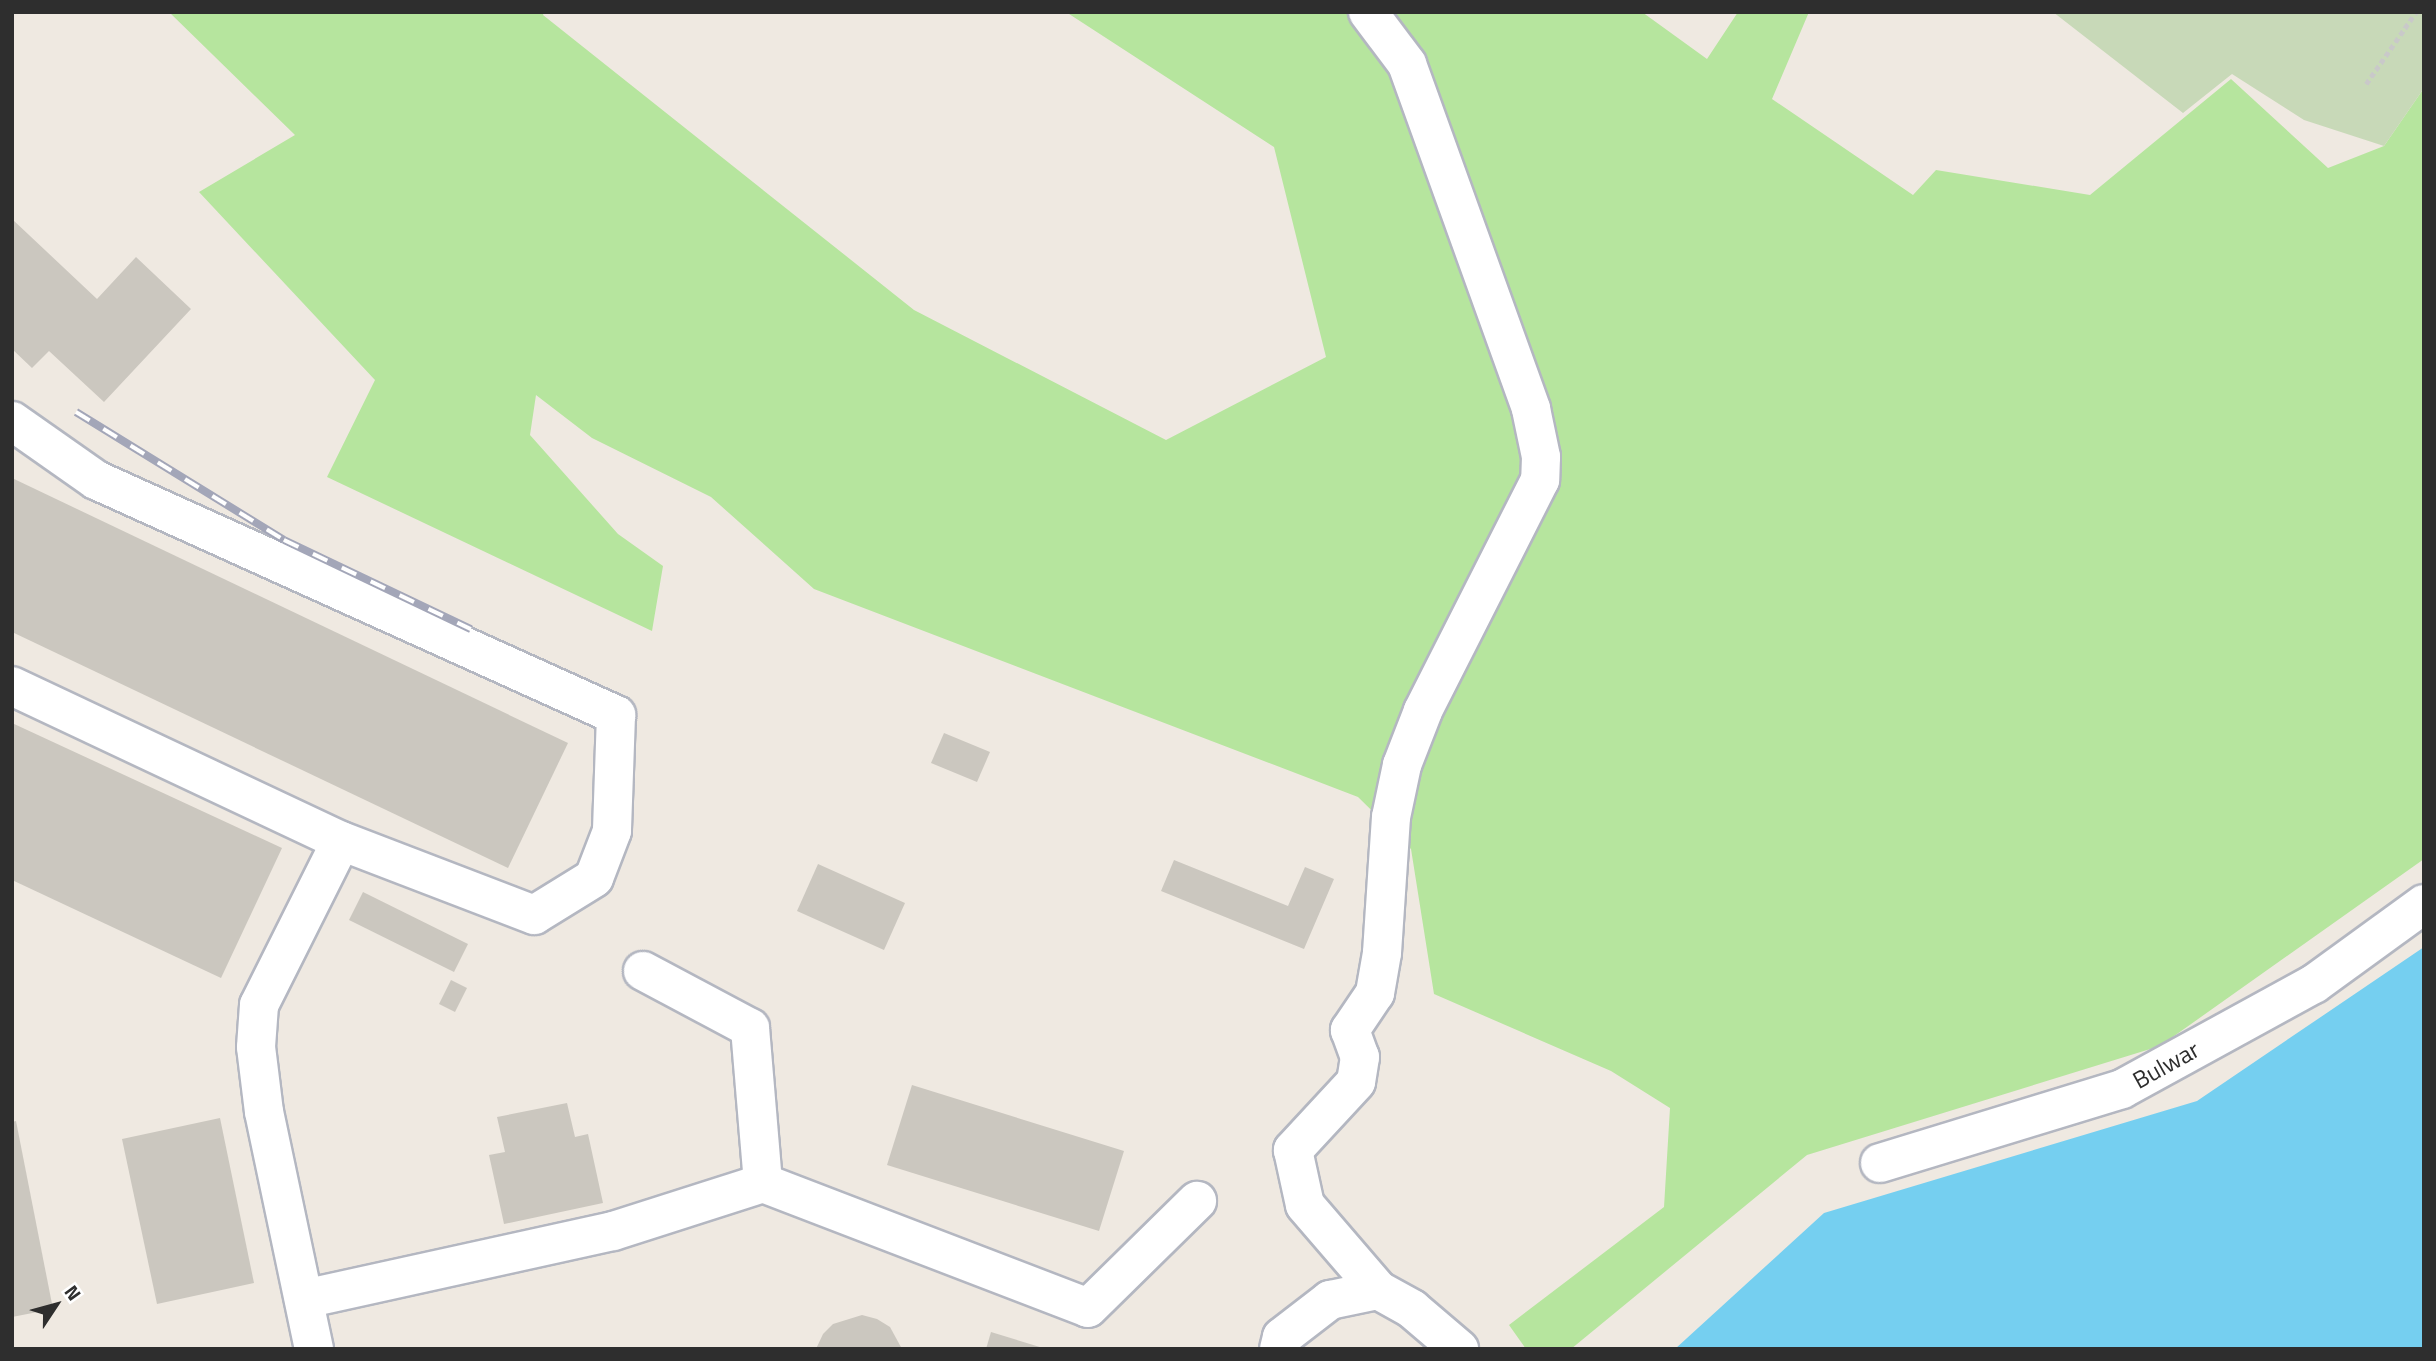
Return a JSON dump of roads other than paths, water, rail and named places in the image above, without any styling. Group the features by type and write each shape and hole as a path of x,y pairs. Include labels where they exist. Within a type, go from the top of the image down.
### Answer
{"street":[{"path":"1368,12 1407,64 1531,409 1541,457 1540,480 1423,711 1402,765 1391,817 1382,953 1375,993 1350,1030 1360,1057 1356,1082 1293,1150 1305,1205 1378,1290 1412,1309 1459,1349"},
{"path":"12,421 96,480 615,715 612,831 594,878 534,915 341,841 12,686"},
{"path":"314,1349 260,1086 257,1047 259,1005 341,841"},
{"name":"Bulwar","path":"1880,1163 2122,1089 2314,984 2424,904"},
{"path":"643,971 750,1028 763,1183"},
{"path":"304,1299 613,1231 763,1183 1088,1308 1197,1200"},
{"path":"1279,1349 1282,1337 1330,1300 1378,1290"}],"water":[{"path":"2424,947 2424,1349 1675,1349 1824,1213 2197,1101"}],"railway":[{"path":"76,412 284,540 471,629"}]}
